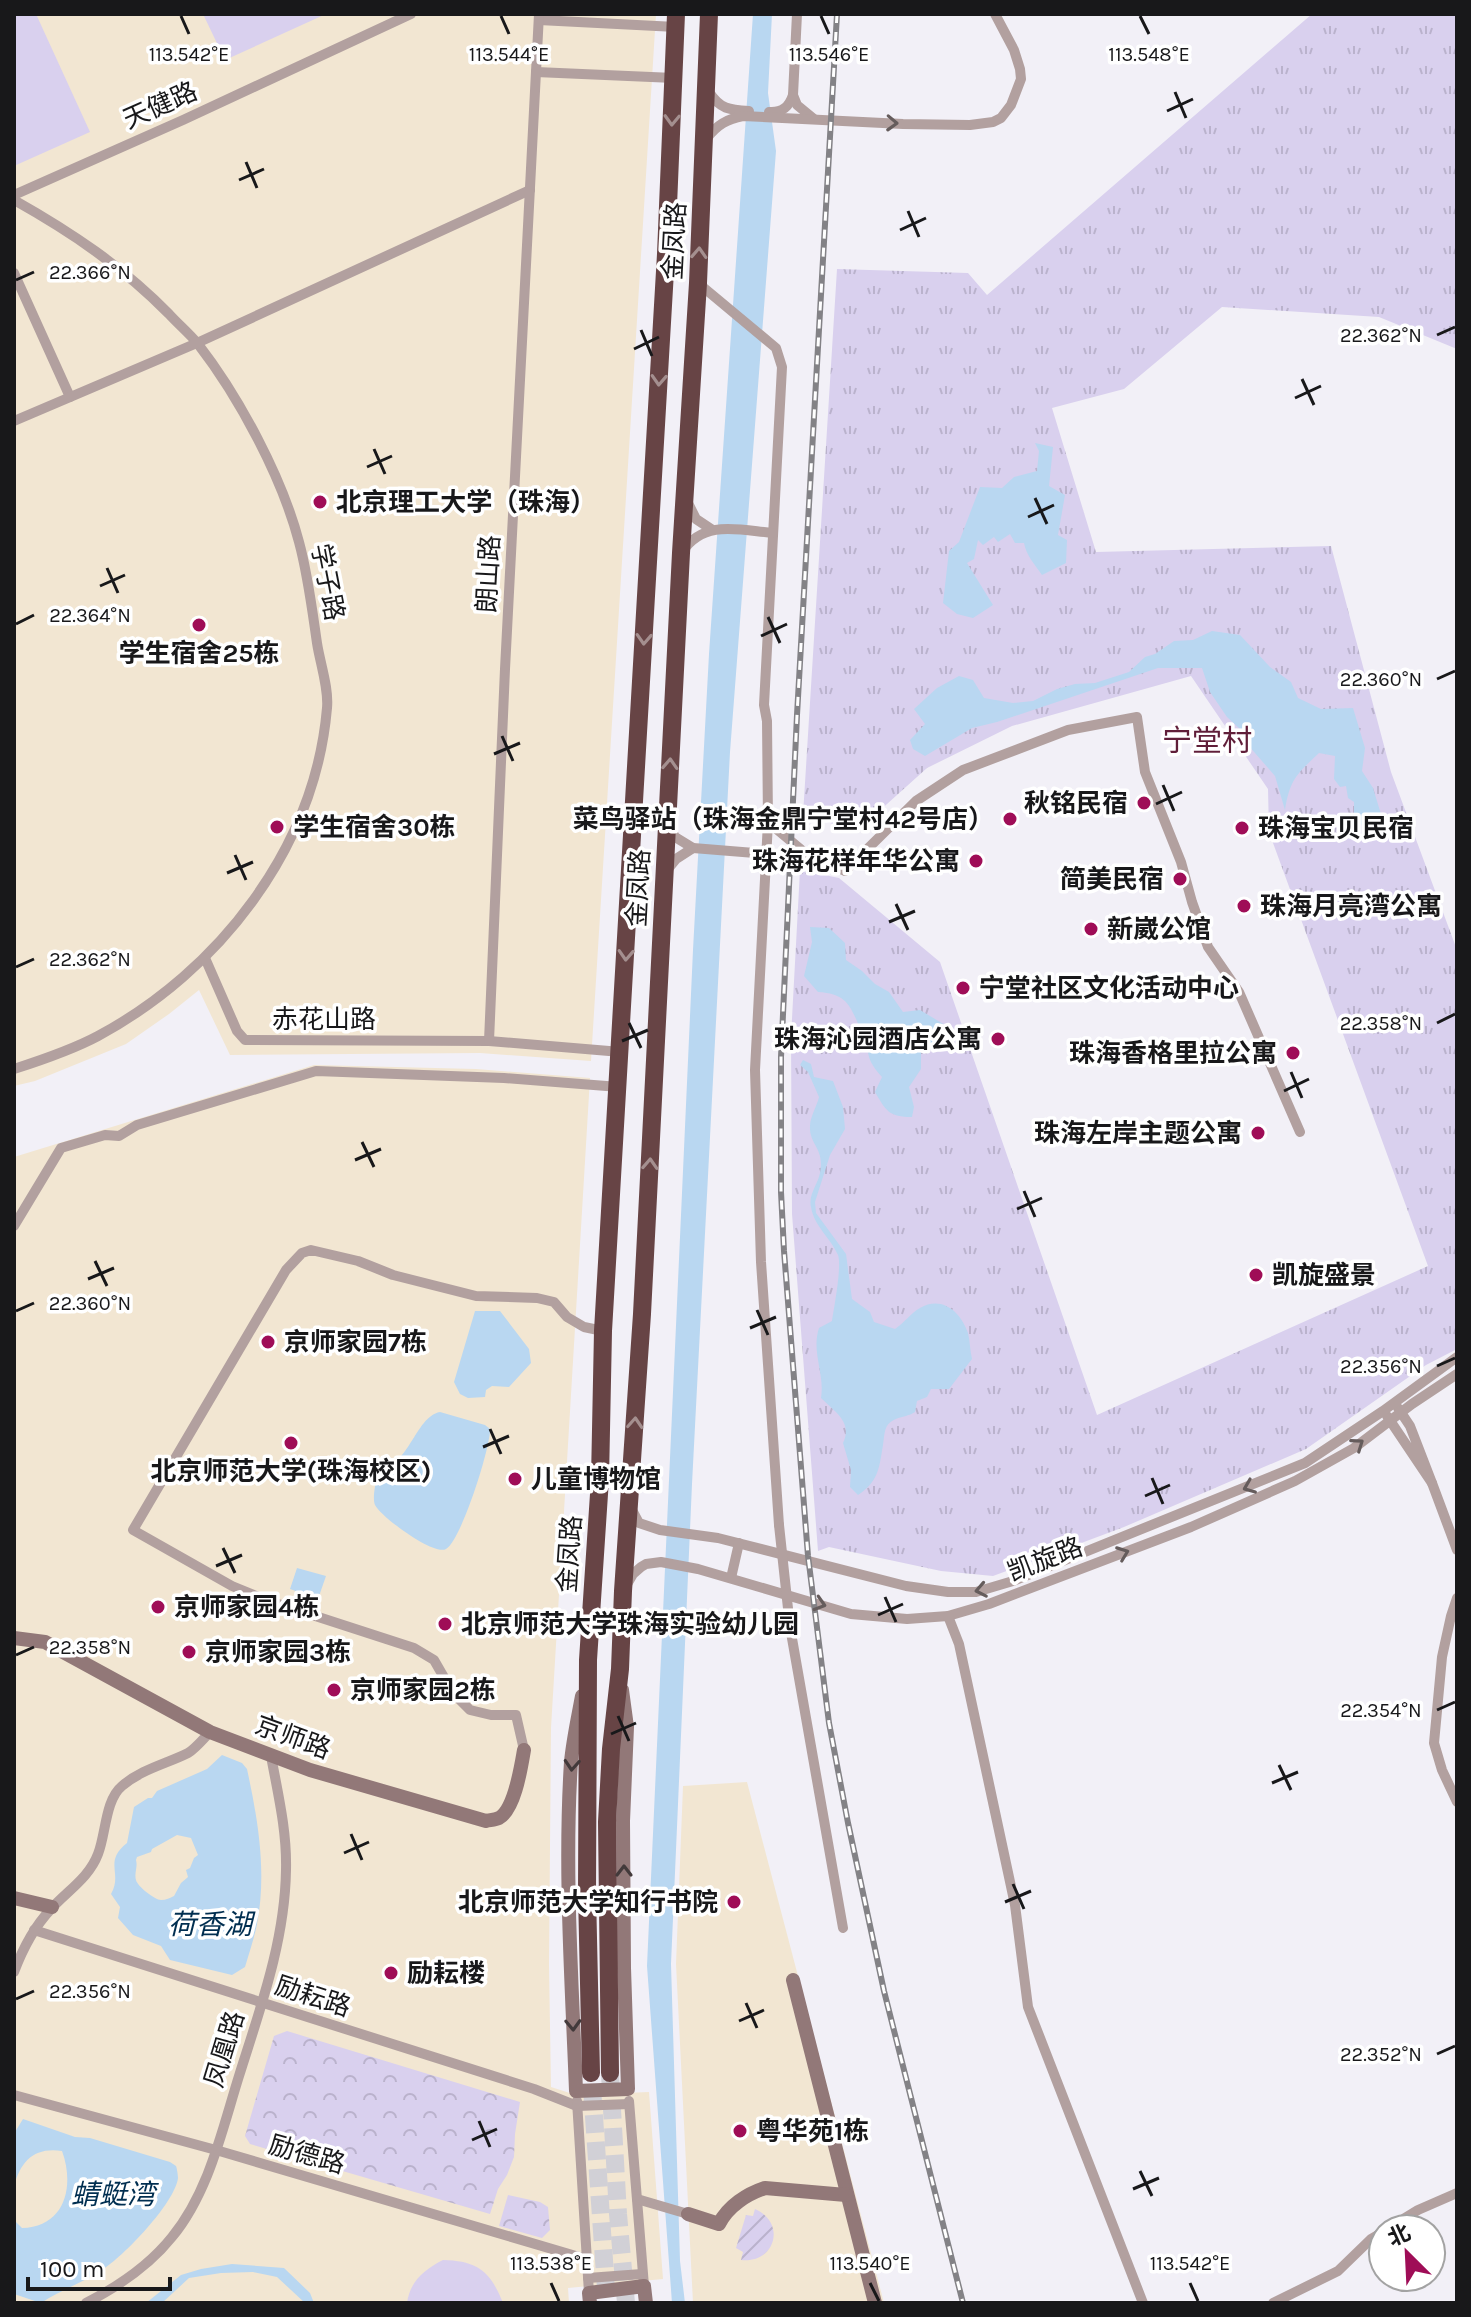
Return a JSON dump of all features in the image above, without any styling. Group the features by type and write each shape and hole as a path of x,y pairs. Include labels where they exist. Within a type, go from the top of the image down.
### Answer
{"highway":[{"name":"金凤路","path":"676,20 666,254 603,1331 600,1479 588,1660 587,1893 601,2073 607,1985 607,1822 620,1669 642,1314 681,553 706,139 709,14"}],"street":[{"name":"天健路","path":"14,197 411,14"},
{"path":"778,116 790,104 793,95 797,14"},
{"path":"708,90 716,103 743,114 983,125 1001,118 1011,105 1021,79 1010,39 995,14"},
{"path":"539,17 676,20"},
{"name":"朗山路","path":"489,1041 539,17"},
{"path":"536,72 674,78"},
{"path":"793,95 797,105 815,119"},
{"path":"706,139 725,121 743,114"},
{"path":"14,421 197,343 530,190"},
{"name":"学子路","path":"14,197 126,273 197,343 245,418 274,473 299,540 327,705 320,750 303,812 280,857 249,908 205,958"},
{"path":"14,273 70,397"},
{"path":"698,283 776,348 782,367 764,705 767,721 768,822 755,1070 761,1262 779,1525 790,1627 843,1928"},
{"path":"686,499 696,519 714,529"},
{"path":"681,553 700,533 714,529 773,533"},
{"path":"768,822 804,852 845,871 916,801 963,770 1068,730 1137,717 1145,772 1181,862 1208,947 1239,992 1300,1132"},
{"path":"667,822 675,837 693,848 766,854"},
{"path":"665,871 693,848"},
{"path":"14,1069 97,1037 153,1002 205,958"},
{"name":"赤花山路","path":"205,958 237,1031 245,1040 489,1041 621,1052"},
{"path":"14,1226 61,1148 105,1135 119,1136 137,1125 316,1071 504,1078 619,1087"},
{"path":"524,1750 516,1715 491,1715 470,1710 453,1693 434,1660 414,1648 232,1586 133,1530 286,1270 302,1253 311,1250 346,1258 393,1275 476,1296 537,1298 554,1302 567,1317 584,1327 603,1331"},
{"name":"凯旋路","path":"623,1591 641,1567 661,1562 731,1578 851,1614 907,1619 948,1616 989,1604 1191,1527 1295,1481 1354,1448 1387,1416 1394,1402 1457,1357"},
{"name":"凯旋路","path":"629,1501 639,1523 660,1530 739,1543 906,1586 976,1592 1013,1581 1305,1463 1387,1416 1401,1412 1457,1374"},
{"path":"1394,1402 1421,1451 1457,1550"},
{"path":"1387,1416 1432,1483"},
{"path":"731,1578 739,1543"},
{"path":"1457,1598 1442,1657 1434,1743 1457,1802"},
{"path":"948,1616 959,1644 1015,1905 1028,2007 1143,2303"},
{"name":"京师路","path":"14,1638 45,1642 210,1732 271,1756 486,1821 499,1818 508,1809 521,1773 524,1750"},
{"name":"金凤路","path":"577,2098 570,1871 571,1760 588,1660"},
{"name":"金凤路","path":"620,1669 627,1727 623,1836 629,2096"},
{"path":"14,1972 34,1930 52,1907 79,1884 98,1855 108,1813 120,1787 144,1771 190,1752 210,1732"},
{"name":"凤凰路","path":"86,2303 142,2269 174,2236 199,2194 216,2150 262,2003 281,1930 286,1871 285,1830 271,1756"},
{"path":"14,1898 52,1907"},
{"name":"励耘路","path":"34,1930 534,2089 577,2098"},
{"path":"793,1980 875,2303"},
{"name":"励德路","path":"14,2095 216,2150 586,2259"},
{"path":"643,2280 589,2291 577,2098 629,2096 646,2303"},
{"path":"637,2199 719,2224 731,2207 765,2188 846,2195"},
{"path":"1413,2213 1457,2193"},
{"path":"1273,2303 1338,2271 1367,2243"}],"shaded area":[{"name":"北京理工大学（珠海）","path":"14,14 656,14 591,1061 480,1053 230,1055 199,990 126,1044 35,1081 14,1086"},
{"name":"北京师范大学(珠海校区)","path":"314,1065 476,1069 590,1078 551,1728 551,2087 576,2095 649,2092 663,2279 568,2288 569,2303 14,2303 14,1157"},
{"path":"747,1782 884,2303 693,2303 676,1964 683,1786"}],"green space":[{"path":"14,14 36,14 90,132 14,166"},
{"path":"203,14 326,14 225,60"},
{"path":"1312,14 1457,14 1457,349 1379,317 1222,307 1124,389 1052,408 1096,552 1331,546 1391,772 1457,950 1457,1349 1426,1365 1306,1449 1124,1527 993,1576 941,1571 829,1547 818,1551 792,1214 791,1037 800,870 839,878 940,962 1097,1415 1428,1266 1269,832 1268,789 1191,676 1012,726 927,768 857,831 803,815 837,269 968,273 987,295"},
{"path":"287,2031 520,2102 514,2157 490,2214 250,2144 245,2136 274,2036"},
{"path":"508,2195 540,2202 548,2207 550,2230 542,2238 499,2226"},
{"path":"755,2209 771,2223 773,2241 762,2256 741,2260 743,2252 736,2248 746,2215 753,2216"},
{"path":"443,2260 465,2263 481,2270 493,2283 503,2303 407,2303 411,2288 419,2277"}],"water":[{"path":"753,14 772,14 768,93 776,151 730,752 692,1484 671,1964 680,2261 685,2303 672,2303 647,1966 709,654"},
{"path":"1035,443 1053,447 1049,486 1065,495 1058,535 1067,540 1066,563 1042,575 1024,543 1015,543 1010,534 998,542 994,537 983,545 978,540 974,559 967,563 993,605 973,618 957,614 943,603 949,551 959,542 980,487 1002,488 1014,477 1037,471 1039,451"},
{"path":"1212,631 1240,635 1270,667 1291,682 1298,698 1321,709 1353,708 1365,748 1362,771 1373,788 1384,824 1377,830 1357,823 1354,802 1348,798 1346,786 1340,787 1334,779 1335,756 1319,753 1296,778 1285,810 1275,776 1210,692 1202,668 1158,668 972,728 925,756 913,749 910,740 925,724 914,709 937,688 959,676 973,680 984,698 1013,703 1033,701 1057,689 1095,683 1129,672 1145,657 1174,641 1193,640"},
{"path":"810,927 829,928 845,943 846,960 889,992 903,1012 920,1010 945,1025 921,1053 921,1069 909,1087 914,1107 912,1117 889,1112 875,1092 882,1077 870,1059 868,1038 848,1004 837,996 818,992 804,976 812,942"},
{"path":"803,1060 811,1064 814,1077 833,1081 843,1107 845,1129 830,1155 815,1202 816,1213 846,1254 852,1299 870,1312 874,1322 895,1329 928,1304 936,1303 950,1308 965,1325 972,1359 949,1389 931,1389 927,1397 917,1401 915,1412 893,1420 887,1426 877,1473 870,1485 858,1495 850,1487 851,1470 843,1443 846,1436 844,1423 821,1398 817,1337 819,1328 832,1321 839,1260 815,1220 811,1207 821,1165 810,1132 819,1097 808,1072 800,1065"},
{"path":"475,1311 500,1311 529,1349 531,1363 509,1387 492,1386 486,1390 485,1397 468,1398 460,1394 454,1382"},
{"path":"440,1412 490,1429 467,1512 452,1542 446,1549 440,1550 420,1541 379,1511 374,1498 377,1475 374,1470 386,1468 395,1462 424,1423"},
{"path":"297,1568 326,1576 318,1599 290,1589"},
{"name":"荷香湖","path":"222,1755 242,1763 247,1769 258,1827 261,1885 257,1924 245,1967 232,1975 170,1960 161,1946 133,1935 118,1918 120,1907 111,1894 116,1856 127,1843 134,1807 152,1798 157,1791 207,1769","holes":["177,1835 191,1838 198,1855 186,1870 188,1877 174,1896 158,1899 139,1886 137,1857"]},
{"name":"蜻蜓湾","path":"23,2119 75,2137 90,2138 170,2162 176,2166 178,2176 175,2189 158,2215 122,2254 95,2275 41,2303 14,2294 14,2220 22,2228 37,2226 57,2212 66,2190 66,2164 62,2151 36,2154 25,2163 14,2186 15,2132"},
{"path":"232,2264 284,2268 310,2293 314,2303 305,2303 277,2277 253,2272 189,2278 162,2303 146,2303 181,2275"}],"tunnel":[{"path":"610,2074 626,2303"},
{"path":"592,2088 607,2303"}],"railway":[{"path":"837,14 781,1057 784,1251 808,1556 829,1723 884,1991 963,2303"}],"place":[{"name":"北京理工大学（珠海）","path":"320,502"},
{"name":"学生宿舍25栋","path":"199,625"},
{"name":"秋铭民宿","path":"1144,803"},
{"name":"菜鸟驿站（珠海金鼎宁堂村42号店）","path":"1010,819"},
{"name":"学生宿舍30栋","path":"277,827"},
{"name":"珠海宝贝民宿","path":"1242,828"},
{"name":"珠海花样年华公寓","path":"976,861"},
{"name":"简美民宿","path":"1180,879"},
{"name":"珠海月亮湾公寓","path":"1244,906"},
{"name":"新崴公馆","path":"1091,929"},
{"name":"宁堂社区文化活动中心","path":"963,988"},
{"name":"珠海沁园酒店公寓","path":"998,1039"},
{"name":"珠海香格里拉公寓","path":"1293,1053"},
{"name":"珠海左岸主题公寓","path":"1258,1133"},
{"name":"凯旋盛景","path":"1256,1275"},
{"name":"京师家园7栋","path":"268,1342"},
{"name":"北京师范大学(珠海校区)","path":"291,1443"},
{"name":"儿童博物馆","path":"515,1479"},
{"name":"京师家园4栋","path":"158,1607"},
{"name":"北京师范大学珠海实验幼儿园","path":"445,1624"},
{"name":"京师家园3栋","path":"189,1652"},
{"name":"京师家园2栋","path":"334,1690"},
{"name":"北京师范大学知行书院","path":"734,1902"},
{"name":"励耘楼","path":"391,1973"},
{"name":"粤华苑1栋","path":"740,2131"}],"district":[{"name":"宁堂村","path":"1207,741"}]}
